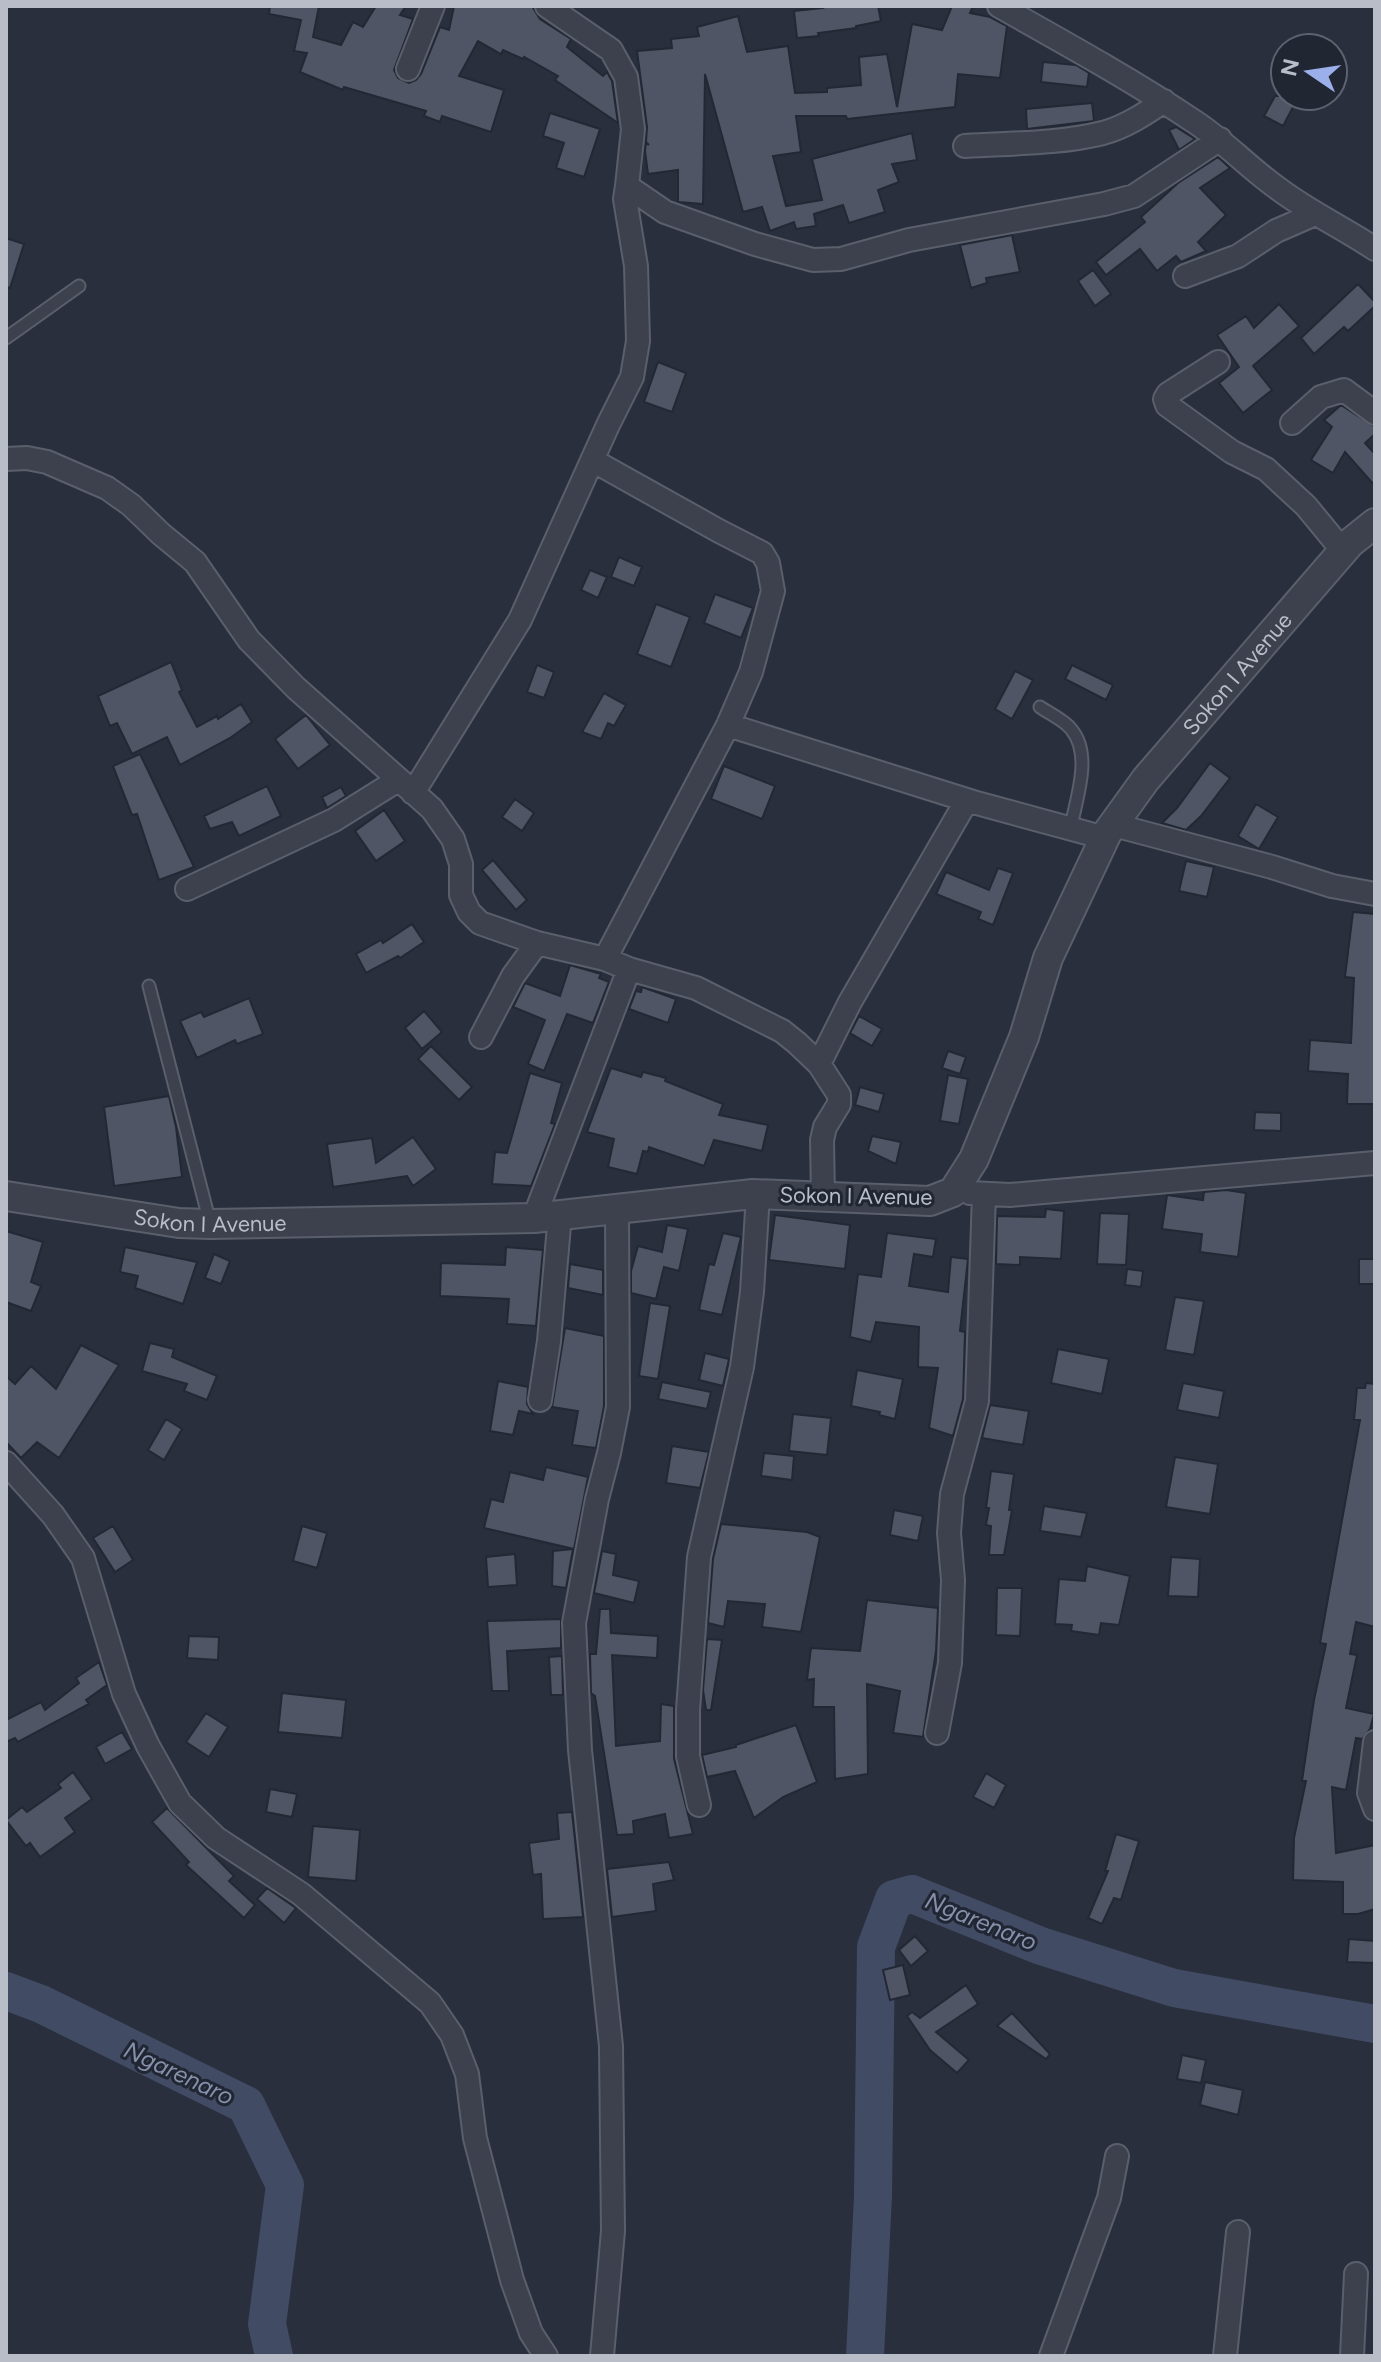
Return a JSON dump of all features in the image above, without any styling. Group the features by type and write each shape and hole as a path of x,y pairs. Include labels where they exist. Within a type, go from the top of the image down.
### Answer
{"street":[{"path":"408,69 433,6"},
{"path":"187,889 406,786 520,620 632,377 638,341 636,266 625,199 633,129 626,77 611,50 547,6"},
{"path":"999,6 1164,101 1220,139 1242,161 1315,214 1375,249"},
{"path":"965,146 1045,142 1104,132 1133,121 1164,101"},
{"path":"627,186 665,212 755,244 813,260 841,259 909,240 1134,196 1220,139"},
{"path":"1185,276 1238,256 1276,231 1315,214"},
{"path":"1218,362 1168,394 1165,399 1167,405 1232,452 1266,469 1306,506 1343,551"},
{"path":"1292,423 1321,397 1344,390 1375,413"},
{"path":"6,459 27,458 59,466 107,488 131,505 195,562 249,640 268,660 432,809 453,839 461,864 461,895 469,912 480,923 537,943 605,959 696,988 782,1031 819,1064 839,1095 839,1104 825,1127 822,1140 823,1197"},
{"path":"592,460 762,553 768,563 773,591 751,672 728,725 605,959"},
{"name":"Sokon I Avenue","path":"6,1196 179,1223 210,1224 547,1216 758,1194 930,1201 953,1192 974,1159 1024,1037 1048,958 1110,832 1146,779 1343,551 1375,523"},
{"path":"728,725 967,800 1071,827 1110,832 1272,867 1332,886 1375,894"},
{"path":"819,1064 850,1002 967,800"},
{"path":"481,1037 513,976 537,943"},
{"path":"540,1400 549,1341 547,1216 629,969"},
{"path":"953,1192 1010,1195 1375,1163"},
{"path":"699,1805 688,1756 699,1557 742,1367 752,1292 758,1194"},
{"path":"937,1733 950,1663 953,1580 949,1533 952,1494 977,1401 984,1194"},
{"path":"602,2356 613,2231 611,2046 580,1750 574,1623 618,1407 617,1209"},
{"path":"6,1463 53,1515 83,1558 124,1694 148,1746 180,1803 216,1838 301,1894 430,2003 452,2035 467,2074 475,2138 512,2280 531,2333 546,2356"},
{"path":"1375,1742 1369,1793 1375,1809"},
{"path":"1051,2356 1109,2198 1117,2156"},
{"path":"1225,2356 1238,2232"},
{"path":"1352,2356 1356,2274"}],"lane":[{"path":"6,338 79,286"},
{"path":"1040,707 1071,728 1080,745 1083,764 1071,827"},
{"path":"149,986 210,1224"}],"building":[{"path":"270,6 319,6 313,37 341,45 353,22 363,27 376,6 406,6 400,15 413,19 394,70 398,78 409,83 421,74 440,27 449,30 454,6 532,6 540,19 571,39 567,47 603,76 607,72 612,81 618,123 555,80 558,76 524,57 503,50 501,54 478,41 459,76 504,90 491,132 442,116 440,122 424,116 426,111 344,87 343,90 300,72 307,53 294,51 301,20 269,14"},
{"path":"822,6 878,6 881,21 818,33 819,36 797,38 794,11"},
{"path":"952,6 973,6 970,13 990,17 1007,26 1000,78 958,74 955,107 847,119 846,116 796,116 801,152 773,156 786,206 822,200 812,159 912,133 917,160 892,164 899,182 878,190 885,212 849,223 843,205 814,214 816,226 796,229 794,222 770,231 762,207 743,212 705,74 703,204 678,202 678,170 648,174 645,151 646,143 649,145 646,142 647,127 637,51 672,48 671,39 699,36 697,27 738,16 747,52 788,46 795,93 827,92 827,88 861,85 859,57 887,54 897,107 912,24 942,30"},
{"path":"1043,62 1076,65 1089,73 1087,87 1041,82"},
{"path":"1092,103 1094,121 1027,129 1026,109"},
{"path":"1269,107 1269,112 1290,112 1283,126 1264,116"},
{"path":"550,113 600,129 584,177 556,168 564,143 543,136"},
{"path":"1176,127 1195,139 1179,150 1169,130"},
{"path":"1218,157 1230,168 1200,188 1226,215 1198,242 1206,251 1181,262 1176,256 1157,271 1140,249 1106,275 1096,262 1145,222 1141,217 1178,183"},
{"path":"1012,235 1020,272 986,278 987,283 971,288 960,245"},
{"path":"6,238 24,244 10,288 6,287"},
{"path":"1093,270 1111,294 1095,306 1078,281"},
{"path":"1358,284 1375,302 1375,306 1348,331 1344,327 1314,354 1301,338"},
{"path":"1279,304 1299,326 1253,366 1272,390 1243,413 1219,383 1239,367 1217,335 1246,316 1254,328"},
{"path":"658,362 686,373 672,412 644,402"},
{"path":"1341,405 1375,427 1375,434 1365,443 1375,454 1375,486 1345,452 1333,473 1311,460 1332,427 1324,420"},
{"path":"619,557 642,567 634,586 611,577"},
{"path":"590,570 607,577 598,598 581,590"},
{"path":"715,594 753,608 741,638 704,623"},
{"path":"656,604 690,617 671,667 637,654"},
{"path":"171,662 182,690 179,692 197,727 217,716 218,719 241,704 252,722 230,738 180,765 167,737 132,754 117,723 110,726 98,696"},
{"path":"537,665 554,672 544,698 527,692"},
{"path":"1072,665 1113,685 1106,700 1065,679"},
{"path":"1015,671 1033,680 1012,719 995,709"},
{"path":"604,693 626,705 614,726 608,723 601,739 582,732"},
{"path":"306,715 330,745 298,769 275,739"},
{"path":"140,754 194,867 159,880 137,814 132,815 113,766"},
{"path":"1210,763 1230,778 1201,816 1186,830 1162,823 1177,808"},
{"path":"724,766 775,786 762,819 711,799"},
{"path":"267,786 281,816 239,836 232,822 210,829 204,816"},
{"path":"341,787 346,796 327,808 322,797"},
{"path":"515,799 534,813 522,831 502,817"},
{"path":"1256,804 1278,817 1259,849 1238,836"},
{"path":"384,810 405,841 376,861 355,831"},
{"path":"493,860 527,900 516,910 482,870"},
{"path":"1186,861 1214,867 1207,897 1179,891"},
{"path":"998,868 1013,873 993,925 978,919 981,912 936,894 946,872 989,890"},
{"path":"1353,912 1375,914 1375,1104 1347,1104 1348,1074 1308,1071 1310,1040 1351,1043 1354,978 1345,977"},
{"path":"412,924 424,942 400,958 398,956 366,973 356,954 381,940 383,943"},
{"path":"570,965 601,974 599,978 609,982 593,1023 567,1014 544,1071 528,1064 545,1020 513,1007 525,983 560,996"},
{"path":"642,987 676,999 668,1023 629,1009 636,991 641,992"},
{"path":"249,998 263,1034 237,1044 235,1040 197,1058 180,1021 201,1012 204,1017"},
{"path":"424,1011 442,1032 422,1049 405,1028"},
{"path":"859,1016 882,1029 872,1046 850,1033"},
{"path":"431,1046 472,1087 459,1100 418,1059"},
{"path":"948,1051 966,1057 960,1074 942,1068"},
{"path":"611,1068 641,1077 643,1072 666,1078 665,1081 723,1104 719,1115 768,1125 762,1151 714,1140 704,1166 649,1147 648,1152 643,1151 637,1174 608,1167 614,1139 587,1132"},
{"path":"530,1073 562,1083 551,1123 555,1124 531,1186 492,1184 495,1152 507,1153"},
{"path":"948,1075 968,1079 959,1124 940,1121"},
{"path":"860,1087 884,1094 879,1112 855,1105"},
{"path":"169,1096 182,1177 114,1186 104,1107"},
{"path":"1255,1112 1281,1113 1281,1131 1254,1130"},
{"path":"872,1136 901,1142 896,1164 868,1151"},
{"path":"413,1137 436,1169 413,1186 407,1176 333,1187 327,1144 372,1138 376,1163"},
{"path":"1226,1190 1246,1193 1238,1257 1200,1252 1202,1234 1162,1229 1167,1195 1203,1200 1204,1192"},
{"path":"1046,1209 1064,1211 1061,1259 1020,1257 1020,1265 996,1264 997,1216 1045,1217"},
{"path":"1100,1213 1129,1214 1126,1265 1097,1264"},
{"path":"775,1215 850,1225 845,1269 769,1260"},
{"path":"667,1225 688,1229 679,1271 664,1267 656,1299 631,1293 631,1271 638,1246 662,1252"},
{"path":"6,1231 43,1242 31,1282 41,1286 31,1311 6,1302"},
{"path":"723,1233 741,1237 722,1315 699,1310 709,1264 714,1265"},
{"path":"887,1233 936,1239 933,1257 914,1254 909,1286 948,1292 951,1257 968,1259 960,1331 965,1332 963,1399 953,1436 929,1428 938,1368 918,1367 919,1327 876,1322 871,1342 850,1337 858,1274 881,1277"},
{"path":"125,1247 197,1262 183,1304 135,1288 138,1276 120,1272"},
{"path":"506,1247 543,1250 536,1326 507,1324 509,1299 440,1296 441,1263 505,1265"},
{"path":"214,1254 230,1261 221,1284 205,1278"},
{"path":"1359,1259 1375,1259 1375,1284 1359,1284"},
{"path":"570,1264 603,1270 603,1295 568,1288"},
{"path":"1127,1269 1143,1271 1141,1287 1125,1285"},
{"path":"1175,1297 1204,1301 1194,1355 1165,1350"},
{"path":"650,1303 670,1306 658,1379 639,1376"},
{"path":"565,1328 604,1336 604,1406 596,1448 572,1445 578,1411 552,1407"},
{"path":"150,1343 174,1349 172,1357 217,1376 207,1400 184,1391 187,1384 142,1371"},
{"path":"81,1345 119,1365 59,1458 37,1442 21,1458 6,1442 6,1376 15,1384 31,1366 56,1389"},
{"path":"1058,1349 1109,1359 1102,1394 1051,1383"},
{"path":"705,1353 729,1359 723,1386 699,1380"},
{"path":"857,1370 903,1379 895,1419 879,1415 880,1412 851,1406"},
{"path":"498,1381 528,1387 527,1404 533,1414 519,1411 513,1435 490,1431"},
{"path":"662,1382 711,1392 707,1409 658,1399"},
{"path":"1183,1383 1224,1391 1219,1418 1177,1410"},
{"path":"1366,1383 1375,1384 1375,1627 1356,1622 1350,1654 1357,1655 1346,1708 1374,1714 1370,1729 1362,1739 1356,1738 1346,1790 1332,1787 1336,1853 1375,1845 1375,1909 1343,1914 1343,1882 1293,1880 1294,1838 1306,1781 1302,1781 1314,1700 1326,1644 1320,1643 1360,1420 1354,1420 1357,1388 1365,1388"},
{"path":"990,1405 1029,1411 1023,1445 982,1438"},
{"path":"793,1414 831,1418 827,1455 789,1451"},
{"path":"166,1419 182,1429 164,1460 148,1450"},
{"path":"672,1446 709,1452 700,1488 666,1483"},
{"path":"764,1453 794,1456 792,1480 761,1476"},
{"path":"1175,1457 1218,1464 1210,1514 1166,1507"},
{"path":"546,1467 588,1477 574,1549 484,1528 491,1499 503,1502 510,1472 543,1480"},
{"path":"991,1471 1014,1474 1009,1510 1012,1510 1004,1555 989,1555 991,1526 986,1525 989,1508 986,1508"},
{"path":"1044,1506 1087,1513 1081,1537 1040,1531"},
{"path":"894,1510 923,1516 918,1541 890,1535"},
{"path":"721,1524 807,1532 820,1537 801,1632 762,1627 765,1604 728,1601 724,1627 708,1623 713,1559"},
{"path":"113,1526 133,1560 115,1572 93,1538"},
{"path":"302,1526 327,1533 317,1568 293,1561"},
{"path":"573,1549 566,1588 552,1586 553,1551"},
{"path":"602,1551 616,1554 613,1575 639,1581 634,1603 594,1593"},
{"path":"515,1554 517,1585 488,1587 486,1557"},
{"path":"1171,1557 1200,1559 1198,1597 1168,1596"},
{"path":"1087,1566 1130,1576 1119,1625 1101,1623 1099,1635 1071,1631 1072,1625 1055,1624 1059,1579 1085,1581"},
{"path":"997,1588 1022,1588 1020,1636 996,1635"},
{"path":"867,1600 938,1608 936,1651 923,1737 893,1733 900,1691 867,1684 868,1774 835,1779 834,1707 813,1707 814,1679 807,1680 811,1648 860,1651"},
{"path":"600,1609 610,1609 611,1633 658,1636 657,1658 612,1655 616,1746 660,1741 661,1704 674,1706 674,1759 693,1834 669,1838 665,1814 633,1821 634,1834 617,1835 595,1696 591,1693 590,1654 596,1654"},
{"path":"561,1619 561,1648 507,1651 509,1691 492,1691 487,1621"},
{"path":"189,1636 219,1637 218,1660 187,1658"},
{"path":"707,1639 722,1640 711,1710 706,1710 703,1690"},
{"path":"562,1656 563,1695 551,1695 549,1657"},
{"path":"99,1662 107,1685 86,1700 89,1704 18,1742 15,1738 6,1742 6,1720 41,1702 45,1710 79,1683 76,1678"},
{"path":"282,1693 346,1700 342,1738 278,1732"},
{"path":"206,1713 228,1727 209,1757 186,1742"},
{"path":"796,1725 817,1782 783,1797 754,1818 735,1771 707,1777 702,1755 736,1747"},
{"path":"122,1732 132,1749 105,1764 96,1747"},
{"path":"73,1772 92,1799 65,1818 75,1832 40,1857 30,1843 26,1846 6,1820 22,1807 27,1812 61,1788 58,1784"},
{"path":"986,1773 1006,1785 994,1808 973,1797"},
{"path":"270,1789 297,1794 292,1817 266,1812"},
{"path":"167,1808 234,1876 229,1881 255,1905 244,1918 186,1865 189,1862 152,1822"},
{"path":"572,1812 583,1917 543,1919 541,1874 533,1875 529,1843 559,1839 557,1813"},
{"path":"313,1826 360,1830 356,1881 308,1877"},
{"path":"1116,1834 1139,1841 1121,1900 1114,1898 1102,1924 1088,1918 1108,1871 1105,1871"},
{"path":"669,1862 674,1880 653,1884 656,1911 612,1917 607,1869"},
{"path":"267,1888 296,1908 284,1923 257,1899"},
{"path":"915,1936 928,1951 911,1966 899,1950"},
{"path":"1349,1939 1375,1941 1375,1963 1347,1962"},
{"path":"903,1965 910,1995 890,2000 883,1970"},
{"path":"966,1985 978,2004 936,2032 969,2060 957,2073 930,2050 907,2016 912,2012 920,2018"},
{"path":"1012,2013 1050,2054 1046,2059 997,2026"},
{"path":"1182,2055 1206,2060 1201,2083 1177,2079"},
{"path":"1205,2082 1243,2090 1238,2115 1200,2105"}],"waterway":[{"name":"Ngarenaro","path":"865,2356 873,2196 876,1947 894,1899 912,1894 1041,1946 1174,1988 1375,2024"},
{"name":"Ngarenaro","path":"6,1991 41,2004 246,2105 285,2185 267,2324 274,2356"}]}
